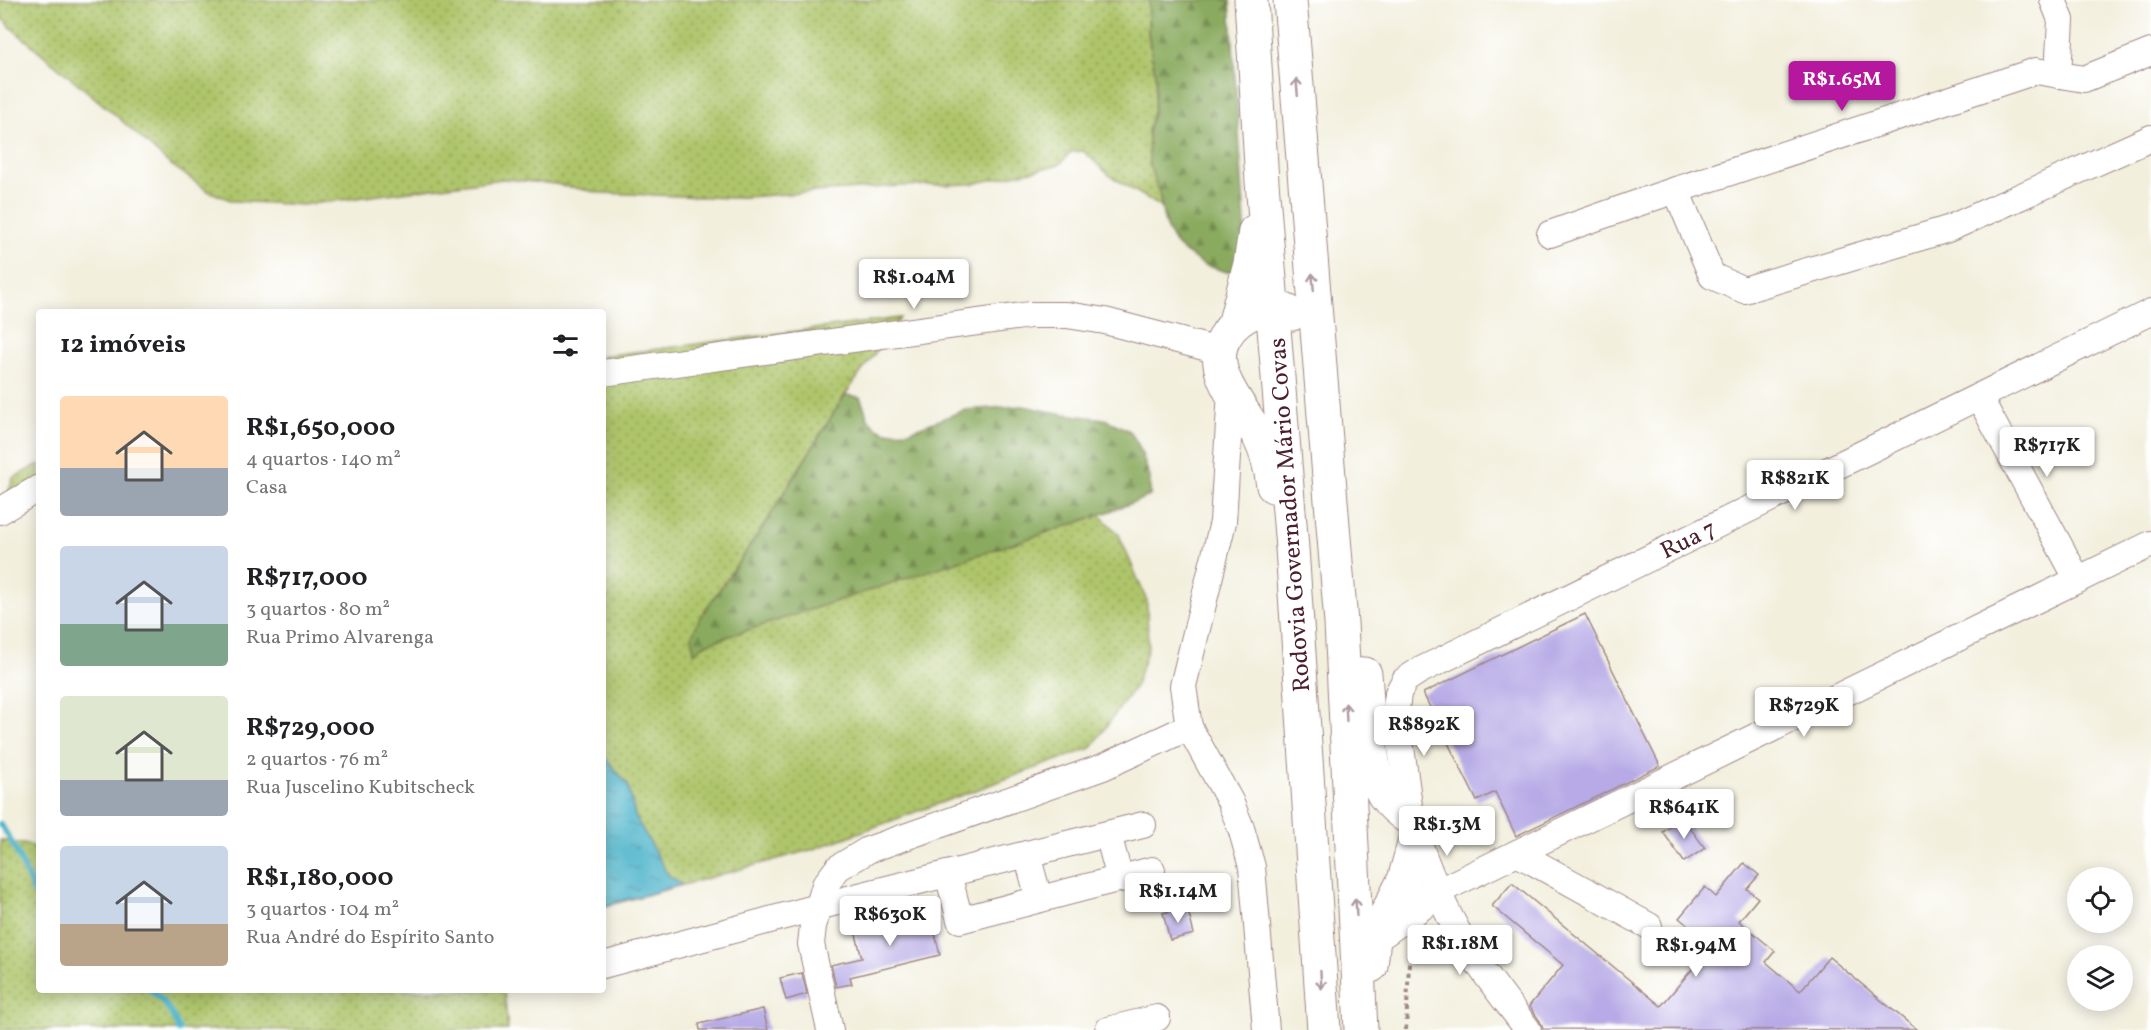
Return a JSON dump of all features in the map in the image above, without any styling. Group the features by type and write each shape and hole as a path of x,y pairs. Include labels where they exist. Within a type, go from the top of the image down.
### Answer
{"highway":[{"name":"Rodovia Governador Mário Covas","path":"1251,0 1262,182 1274,306 1324,1030"},
{"name":"Rodovia Governador Mário Covas","path":"1290,0 1341,623 1361,1022"},
{"path":"1262,182 1250,264 1235,322 1219,351 1223,377 1259,438 1271,468 1275,500 1292,793 1311,834"},
{"path":"1235,322 1274,306 1284,309 1299,322 1303,337 1316,502 1333,528"},
{"path":"1323,402 1343,440 1374,767 1382,792 1414,829 1404,880 1374,938 1370,976 1361,1022"},
{"path":"1374,938 1424,901"}],"street":[{"path":"2053,0 2061,20 2058,75"},
{"path":"1550,234 2036,71 2084,79 2151,52"},
{"path":"1676,190 1712,276 1744,290 1948,229 2151,138"},
{"name":"Rua 7","path":"1528,1030 1482,970 1465,943 1424,901 1396,711 1398,693 1406,680 1419,671 2151,312"},
{"path":"606,373 1030,315 1067,315 1105,321 1219,351"},
{"path":"1231,391 1222,522 1183,686 1189,728 1230,801 1241,828 1252,867 1266,1030"},
{"path":"1979,397 2078,580"},
{"path":"0,511 36,490"},
{"path":"1424,901 1517,853 2151,544"},
{"path":"830,1030 812,944 817,908 825,885 838,868 868,850 1103,767 1189,728"},
{"path":"606,964 1143,825"},
{"path":"1108,834 1120,879"},
{"path":"1517,853 1649,927"},
{"path":"1027,854 1039,899"},
{"path":"948,874 960,920 1152,870"},
{"path":"1108,1030 1158,1018"}],"path":[{"path":"1406,1030 1424,901"}],"green space":[{"path":"0,0 1149,0 1148,33 1156,79 1154,109 1148,131 1149,164 1160,195 1161,207 1109,175 1083,151 1071,152 1059,165 972,184 901,186 732,198 600,193 555,184 503,179 303,205 233,201 208,191 167,162 120,119 10,27 0,16"},
{"path":"1149,0 1230,0 1247,253 1236,271 1227,272 1204,265 1178,247 1167,230 1160,195 1149,164 1148,131 1154,109 1156,79 1148,33"},
{"path":"900,318 845,395 763,527 699,619 695,652 705,644 1100,515 1119,535 1147,601 1148,648 1136,685 1091,748 814,849 606,906 681,885 668,876 635,816 628,785 606,759 606,356"},
{"path":"845,395 860,397 869,420 885,432 910,431 965,410 1023,406 1105,419 1130,431 1139,446 1150,478 1150,496 1100,515 705,644 694,653 692,636 699,619 763,527"},
{"path":"36,466 36,503 28,497 8,494 13,478"},
{"path":"0,840 36,846 36,993 504,993 508,1030 0,1030"}],"water":[{"path":"606,759 628,785 635,816 668,875 682,885 606,905"}],"building":[{"path":"1585,614 1660,766 1516,836 1495,792 1477,801 1423,693"},
{"path":"1683,818 1705,848 1684,862 1663,832"},
{"path":"1744,863 1759,875 1747,889 1758,898 1739,921 1775,951 1766,962 1800,991 1829,957 1917,1030 1543,1029 1529,1006 1563,965 1492,906 1512,883 1661,1006 1699,961 1677,943 1690,927 1679,918 1705,887 1716,897"},
{"path":"1187,907 1194,934 1170,940 1163,913"},
{"path":"930,912 940,955 850,977 852,984 836,987 831,965 862,958 855,931"},
{"path":"802,973 807,994 786,1000 780,978"},
{"path":"763,1009 768,1030 700,1030 699,1024"}],"waterway":[{"path":"0,824 36,895"},
{"path":"154,993 168,1008 179,1030"}]}
